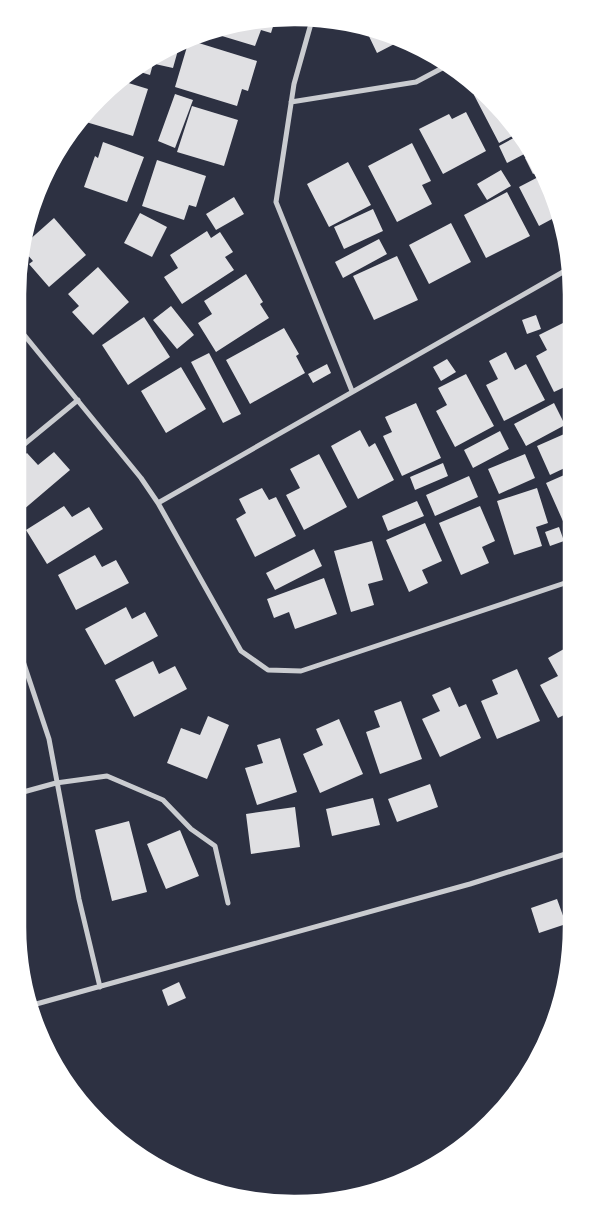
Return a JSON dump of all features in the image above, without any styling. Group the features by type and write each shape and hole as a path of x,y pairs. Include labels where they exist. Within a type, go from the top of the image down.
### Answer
{"street":[{"path":"310,26 291,102 276,202 352,391"},
{"path":"291,102 416,82 441,68"},
{"path":"158,503 563,272"},
{"path":"25,336 142,478 241,651 268,670 301,671 564,584"},
{"path":"25,444 78,400"},
{"path":"25,667 49,738 56,784 79,899 100,987"},
{"path":"25,792 56,784 107,776 163,800 191,829 215,846 228,903"},
{"path":"36,1004 470,884 564,855"}],"building":[{"path":"273,26 271,33 261,30 255,46 220,35 259,27"},
{"path":"369,35 394,44 377,53"},
{"path":"198,43 257,61 248,91 242,89 237,106 175,87 187,48"},
{"path":"178,52 173,68 155,64"},
{"path":"153,65 150,75 142,72"},
{"path":"128,83 148,89 133,136 87,122 104,104"},
{"path":"175,94 193,100 175,148 158,141"},
{"path":"474,95 485,104 512,136 499,143"},
{"path":"192,106 238,120 224,166 177,152"},
{"path":"466,112 486,151 443,174 419,129 449,114 452,119"},
{"path":"514,138 524,154 507,163 499,146"},
{"path":"103,142 144,157 127,202 84,187 95,156 98,158"},
{"path":"412,143 431,181 422,185 432,204 397,222 368,166"},
{"path":"526,157 535,173 533,174 525,158"},
{"path":"157,160 206,176 196,207 189,205 184,220 142,206"},
{"path":"348,162 371,205 329,227 307,184"},
{"path":"501,170 511,186 487,200 477,184"},
{"path":"537,178 555,225 552,219 539,226 519,187"},
{"path":"507,192 530,236 486,258 464,215"},
{"path":"234,197 244,214 216,230 206,214"},
{"path":"373,209 383,231 344,249 334,227"},
{"path":"140,213 167,227 152,257 124,243"},
{"path":"54,218 86,255 49,287 29,264 33,261 28,255 31,239"},
{"path":"451,223 471,262 429,284 409,245"},
{"path":"207,231 211,238 220,232 233,252 225,257 234,270 182,304 164,277 178,268 170,255"},
{"path":"379,239 387,254 343,278 335,262"},
{"path":"397,256 418,300 374,320 353,276"},
{"path":"98,267 129,302 93,335 72,312 79,306 68,294"},
{"path":"246,274 263,302 260,304 269,318 216,352 198,323 212,314 204,301"},
{"path":"171,306 194,335 177,349 153,320"},
{"path":"536,315 541,329 527,334 522,320"},
{"path":"144,317 170,357 128,385 102,345"},
{"path":"564,322 564,387 554,392 536,356 547,350 539,335"},
{"path":"284,328 299,354 296,356 305,373 250,404 226,360"},
{"path":"506,352 515,370 526,364 545,400 504,421 486,385 498,379 489,361"},
{"path":"209,353 241,414 223,423 191,362"},
{"path":"447,359 456,372 441,381 433,367"},
{"path":"327,364 331,373 313,383 308,374"},
{"path":"181,367 206,409 166,433 141,391"},
{"path":"466,374 494,426 455,447 436,411 447,405 438,388"},
{"path":"416,403 441,458 402,476 383,436 392,432 385,417"},
{"path":"554,403 564,426 526,446 514,424"},
{"path":"360,430 369,447 375,443 394,480 358,499 331,446"},
{"path":"500,431 509,449 473,468 464,450"},
{"path":"564,434 564,468 550,475 537,446"},
{"path":"54,452 70,470 25,508 25,455 27,453 38,465"},
{"path":"319,454 347,507 304,530 286,495 300,488 290,469"},
{"path":"525,454 535,478 499,494 488,469"},
{"path":"443,463 448,476 415,490 410,477"},
{"path":"564,475 564,524 546,483"},
{"path":"469,476 478,497 435,516 426,495"},
{"path":"262,488 269,500 276,497 296,536 255,557 236,519 246,513 239,499"},
{"path":"537,488 548,523 536,527 542,546 514,555 497,501"},
{"path":"417,501 424,516 388,531 382,516"},
{"path":"64,506 72,517 89,507 103,529 47,564 26,530"},
{"path":"480,506 495,541 482,547 489,563 461,575 439,523"},
{"path":"425,523 442,561 422,570 428,583 409,592 386,540"},
{"path":"559,527 564,541 550,546 545,532"},
{"path":"372,541 383,580 368,584 374,605 351,612 334,551"},
{"path":"314,549 322,566 275,590 266,573"},
{"path":"95,555 102,567 116,560 129,583 76,610 58,575"},
{"path":"324,578 337,614 295,629 289,612 274,618 267,599"},
{"path":"126,607 132,619 145,612 158,636 105,665 85,629"},
{"path":"564,649 564,715 558,718 540,685 558,676 548,658"},
{"path":"153,661 159,674 175,666 187,689 134,717 115,680"},
{"path":"517,669 540,721 497,739 481,701 498,694 492,680"},
{"path":"450,687 459,707 466,704 481,738 440,757 422,719 440,711 432,695"},
{"path":"401,701 422,759 380,774 366,732 380,727 374,711"},
{"path":"208,716 229,725 207,779 167,763 181,728 200,735"},
{"path":"339,719 363,774 320,793 303,754 323,745 316,729"},
{"path":"280,738 297,792 257,805 245,768 263,763 257,745"},
{"path":"430,784 438,807 397,822 388,799"},
{"path":"373,798 380,825 332,836 326,809"},
{"path":"295,807 300,847 251,854 246,814"},
{"path":"129,821 147,892 112,901 95,830"},
{"path":"180,830 199,876 166,889 147,844"},
{"path":"557,899 564,918 564,925 539,933 531,908"},
{"path":"179,982 186,998 168,1006 162,990"}]}
